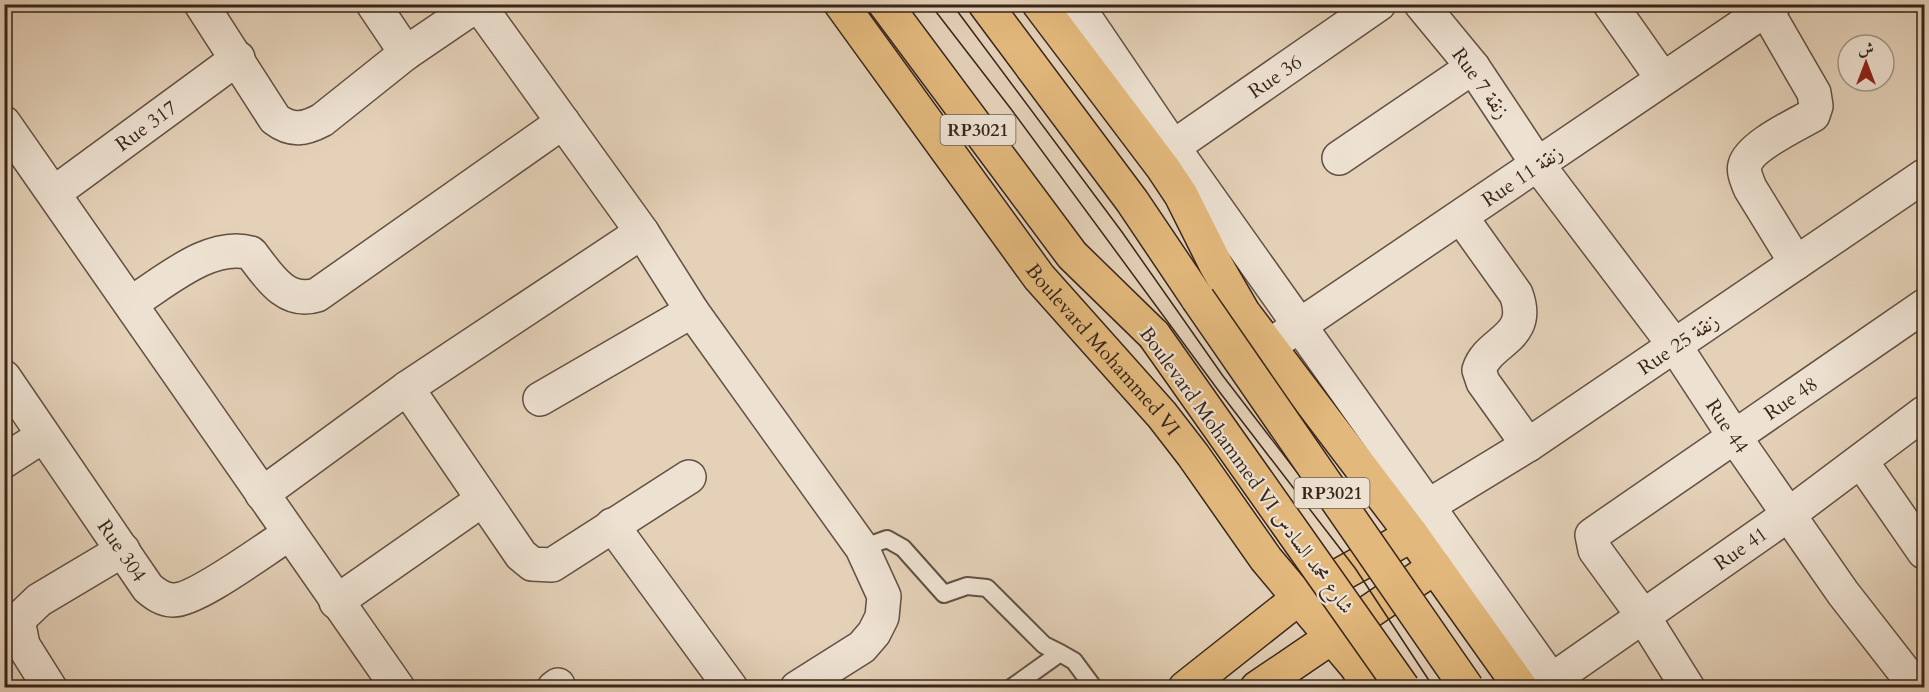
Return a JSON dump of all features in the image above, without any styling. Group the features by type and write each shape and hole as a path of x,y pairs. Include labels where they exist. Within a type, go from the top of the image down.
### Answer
{"main road":[{"name":"Boulevard Mohammed VI","path":"841,4 1027,261 1066,310 1162,415 1266,559 1300,597 1371,687"},
{"name":"Boulevard Mohammed VI شارع محمد السادس","path":"885,4 1071,255 1154,335 1403,687"},
{"name":"RP3021","path":"985,4 1132,201 1467,687"},
{"path":"1039,4 1163,168 1195,219 1227,285 1269,346 1435,567 1544,685"},
{"path":"1185,687 1300,597 1412,535"},
{"path":"1257,687 1435,567"}],"street":[{"path":"201,4 238,58 275,119 285,127 297,129 307,128 322,120 406,53 478,4 642,232 692,311 862,548 884,596 882,617 874,633 862,647 797,687"},
{"path":"373,4 406,53"},
{"path":"1076,4 1173,147 1428,506 1544,685"},
{"name":"Rue 36","path":"1173,147 1379,4"},
{"name":"Rue 7 زنقة","path":"1420,4 1473,67 1538,165"},
{"path":"1610,4 1662,78"},
{"path":"1770,7 1814,93 1816,106 1813,115 1754,151 1745,164 1745,174 1750,188 1796,263"},
{"name":"Rue 11 زنقة","path":"1269,346 1770,7"},
{"name":"Rue 317","path":"54,193 238,58"},
{"path":"1339,158 1473,67"},
{"path":"131,303 209,255 240,250 251,253 277,286 285,292 296,297 317,295 563,122"},
{"path":"4,123 15,162 54,193 336,603 398,687"},
{"name":"Rue 44","path":"1538,165 1675,346 1902,682"},
{"name":"Rue 25 زنقة","path":"1428,506 1528,445 1924,176"},
{"path":"1461,217 1516,294 1521,306 1521,315 1512,333 1486,357 1479,370 1483,382 1528,445"},
{"path":"262,494 407,388 642,232"},
{"name":"Rue 48","path":"1643,616 1595,550 1591,541 1595,531 1924,306"},
{"path":"540,399 692,311"},
{"name":"Rue 304","path":"4,377 148,588 159,596 171,600 195,594 289,534"},
{"path":"407,388 520,555 532,564 552,565 689,477"},
{"name":"Rue 41","path":"1544,685 1788,515 1924,413"},
{"path":"4,461 43,436"},
{"path":"1861,461 1924,552"},
{"path":"336,603 482,500"},
{"path":"612,525 731,687"},
{"path":"50,687 23,645 18,620 39,600 123,550"},
{"path":"1643,616 1689,687"}],"lane":[{"path":"862,548 887,539 895,543 903,548 944,594 967,586 987,588 1044,645 1074,661 1094,687"},
{"path":"1011,687 1060,653"}],"tram line":[{"path":"930,4 1011,109 1218,390 1355,568 1434,688"},
{"path":"952,4 1122,232 1223,376 1366,562 1453,688"}]}
